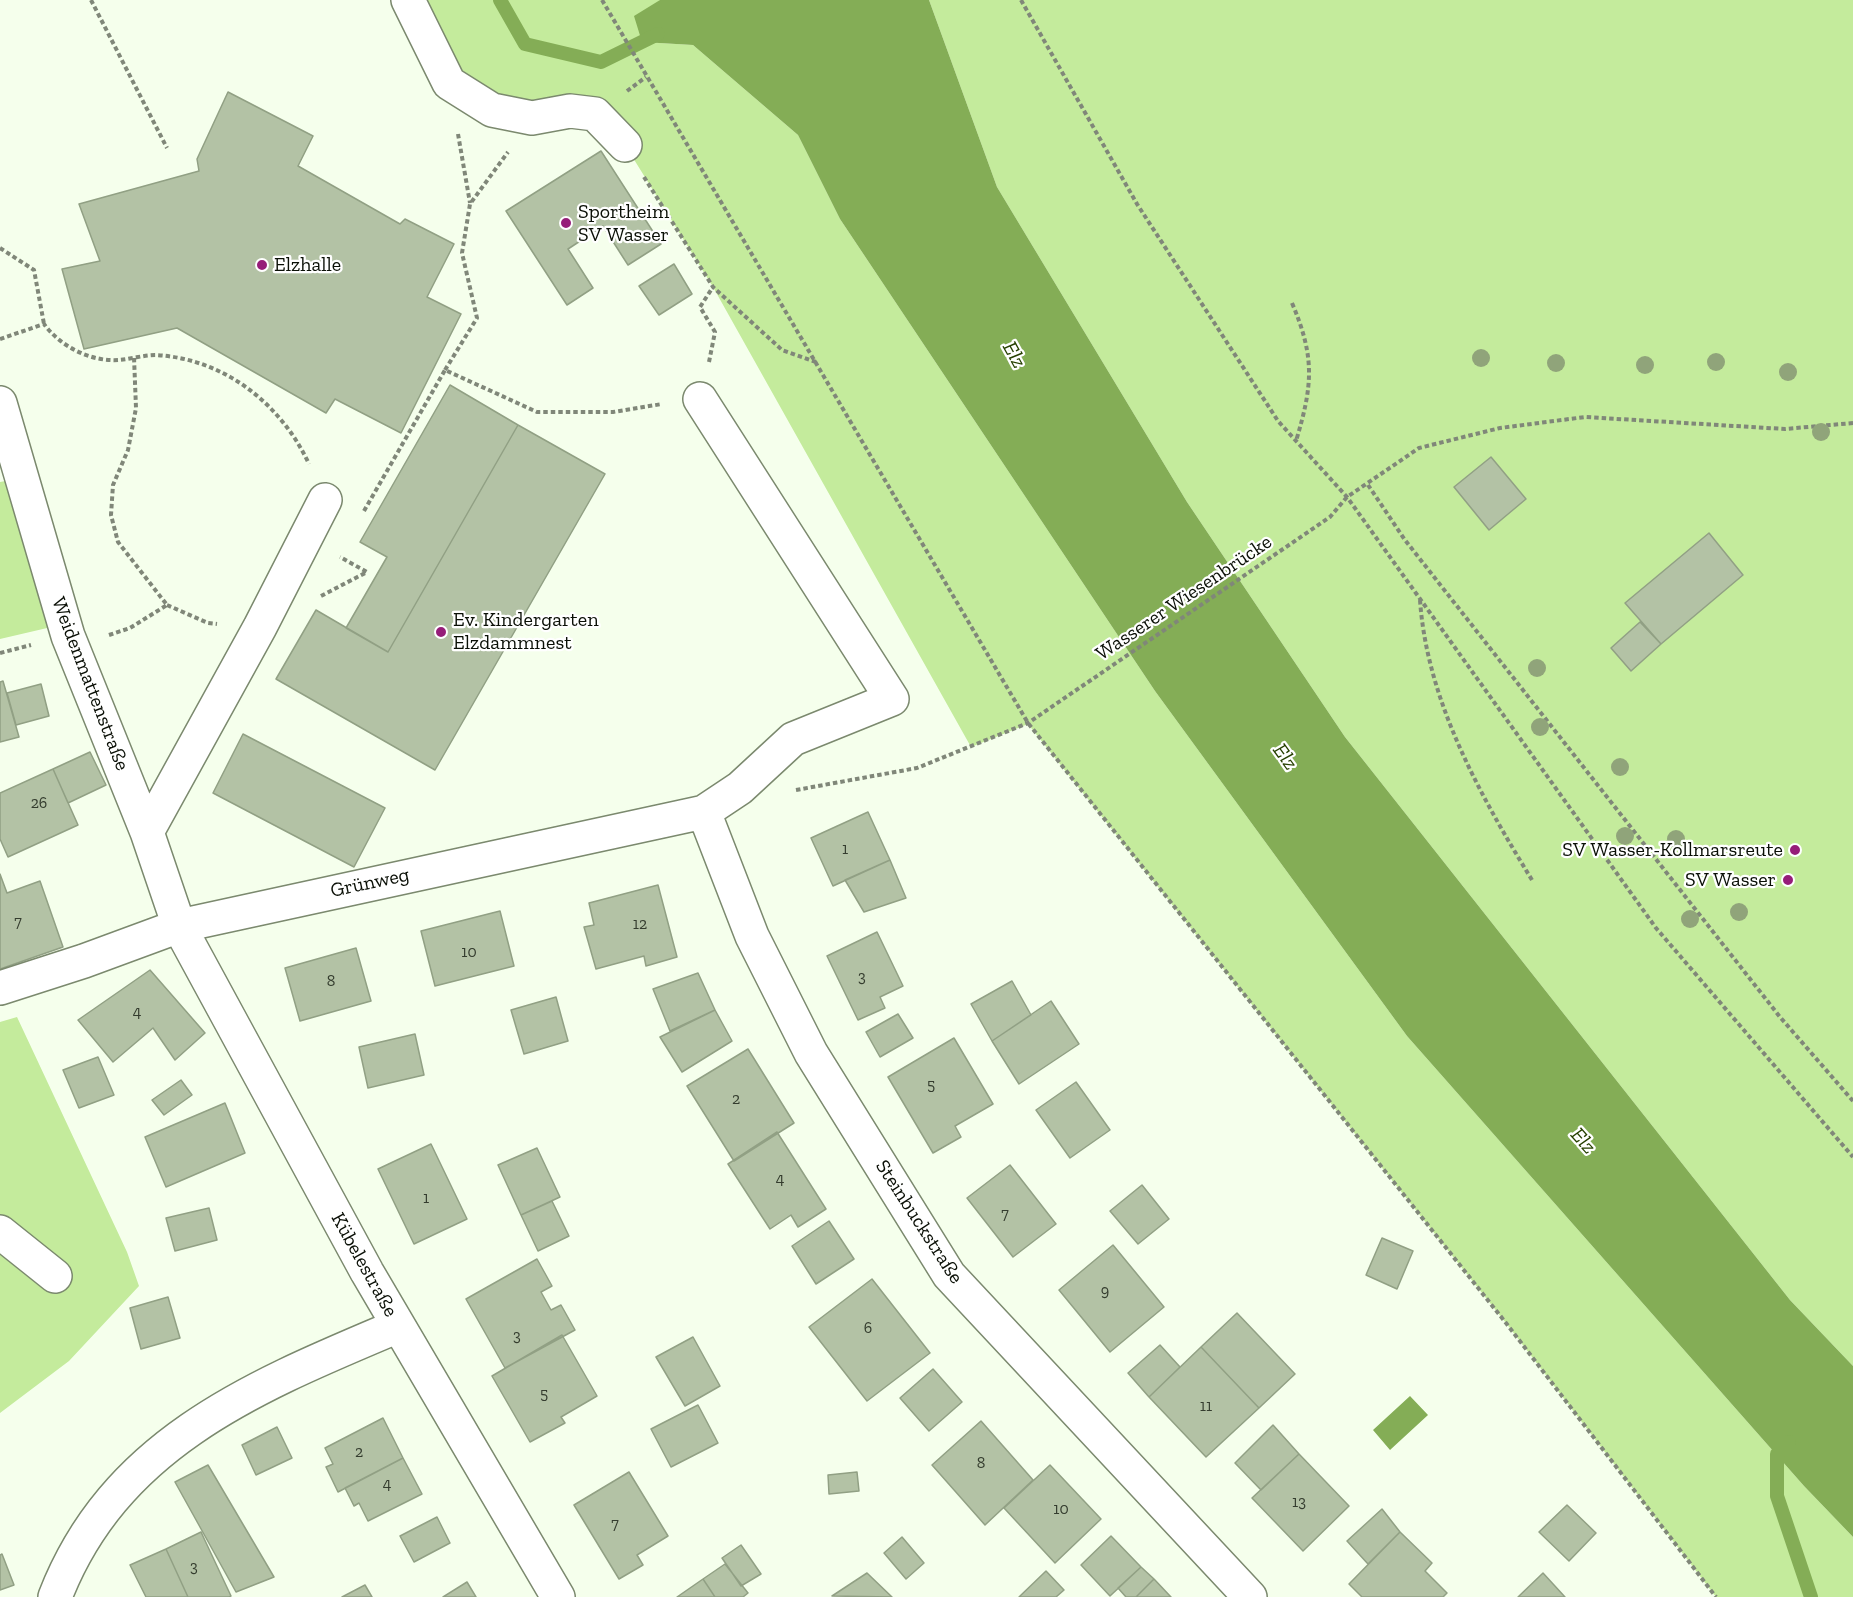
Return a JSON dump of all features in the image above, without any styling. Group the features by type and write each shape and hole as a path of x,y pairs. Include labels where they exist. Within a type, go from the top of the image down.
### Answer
{"street":[{"path":"408,0 449,83 492,110 532,118 570,111 595,114 625,145"},
{"name":"Grünweg","path":"0,988 84,961 179,926 704,812 740,788 793,740 892,699 700,399"},
{"name":"Weidenmattenstraße","path":"0,403 68,636 147,832 179,926"},
{"path":"147,832 260,627 325,501"},
{"name":"Steinbuckstraße","path":"704,812 752,936 811,1053 949,1275 1250,1597"},
{"name":"Kübelestraße","path":"179,926 398,1326 558,1597"},
{"path":"0,1232 55,1276"},
{"path":"55,1597 62,1579 97,1517 126,1482 192,1428 248,1392 398,1326"}],"path":[{"path":"91,0 167,148"},
{"path":"602,0 1028,723 1499,1314 1716,1597"},
{"path":"1021,0 1137,204 1278,421 1347,497 1656,928 1853,1157"},
{"path":"0,248 34,270 44,324 56,340 82,353 117,360 153,355 182,358 219,371 247,387 272,407 294,435 325,501 360,519 477,318 462,253 470,204 449,83"},
{"path":"470,204 532,118"},
{"path":"625,145 713,287 782,350 817,363"},
{"path":"445,370 537,412 613,412 700,399 716,332 700,307 713,287"},
{"path":"1292,303 1310,356 1309,398 1296,441"},
{"path":"0,339 44,324"},
{"path":"68,636 100,639 130,628 167,605 118,542 111,514 113,485 128,450 136,408 135,357"},
{"name":"Wasserer Wiesenbrücke","path":"740,788 787,792 916,768 1028,723 1330,517 1347,497 1368,485 1419,448 1500,428 1585,417 1785,429 1853,423"},
{"path":"1368,485 1405,540 1780,1017 1853,1101"},
{"path":"1420,599 1422,633 1433,673 1464,759 1487,807 1532,880"}],"shaded area":[{"path":"408,0 660,0 642,42 693,45 798,135 840,219 1155,691 1407,1036 1804,1486 1853,1537 1853,1597 1716,1597 1506,1323 1028,724 971,747 713,287 625,145 595,114 532,118 449,83"},
{"path":"929,0 1853,0 1853,1366 1790,1300 1345,737 1187,502 997,187"},
{"path":"11,480 60,625 0,639 0,482"},
{"path":"17,1017 127,1252 139,1286 69,1361 0,1413 0,1022"}],"water":[{"name":"Elz","path":"660,0 929,0 997,187 1187,502 1345,737 1790,1300 1853,1366 1853,1537 1804,1486 1407,1036 1155,691 840,219 798,135 693,45 642,42 634,16"},
{"path":"1410,1396 1428,1415 1390,1450 1373,1430"}],"building":[{"name":"Elzhalle","path":"228,92 313,136 298,166 400,224 405,219 454,244 427,297 461,314 401,433 335,399 326,413 177,328 84,349 62,269 100,261 79,204 199,171 197,159"},
{"path":"601,151 661,244 628,265 603,226 568,249 593,288 567,305 506,211"},
{"path":"674,264 692,294 659,315 639,286"},
{"path":"450,385 518,425 388,652 346,628 387,557 360,542"},
{"path":"518,425 605,474 435,770 276,679 316,610 388,652"},
{"path":"1491,457 1526,499 1489,530 1454,487"},
{"path":"1709,533 1743,575 1661,644 1625,603"},
{"path":"1640,622 1661,644 1631,671 1611,648"},
{"path":"3,681 19,737 0,742 0,682"},
{"path":"41,684 49,716 16,725 7,693"},
{"path":"243,734 385,808 354,867 213,793"},
{"path":"90,752 106,785 68,803 53,769"},
{"path":"53,769 78,825 8,857 0,839 0,793"},
{"path":"868,812 890,860 833,886 811,838"},
{"path":"890,860 906,898 864,912 845,880"},
{"path":"0,874 7,893 40,881 63,947 0,969"},
{"path":"658,885 677,957 646,966 644,956 596,969 584,927 594,925 589,903"},
{"path":"500,911 514,966 435,986 421,931"},
{"path":"877,932 903,986 880,997 885,1008 858,1020 827,956"},
{"path":"356,948 371,1001 300,1021 285,968"},
{"path":"150,970 205,1033 175,1060 153,1028 113,1062 78,1020"},
{"path":"698,973 715,1010 670,1031 653,989"},
{"path":"1012,981 1031,1015 992,1041 971,1004"},
{"path":"556,997 568,1041 524,1054 511,1010"},
{"path":"1051,1001 1079,1044 1019,1084 992,1041"},
{"path":"715,1010 732,1041 682,1072 660,1037"},
{"path":"898,1014 913,1038 880,1057 866,1032"},
{"path":"415,1034 424,1075 368,1088 359,1047"},
{"path":"954,1038 993,1104 955,1126 961,1137 933,1153 888,1077"},
{"path":"748,1049 794,1123 734,1161 687,1086"},
{"path":"98,1057 114,1095 79,1108 63,1070"},
{"path":"181,1080 192,1095 164,1115 152,1100"},
{"path":"1076,1082 1110,1130 1070,1158 1036,1110"},
{"path":"225,1103 245,1153 166,1187 145,1137"},
{"path":"777,1132 826,1209 798,1227 791,1215 770,1229 728,1164"},
{"path":"431,1144 467,1219 414,1244 378,1169"},
{"path":"537,1148 560,1197 521,1215 498,1165"},
{"path":"1010,1165 1056,1224 1013,1257 967,1198"},
{"path":"1142,1185 1169,1219 1138,1244 1110,1211"},
{"path":"552,1201 569,1236 538,1251 521,1215"},
{"path":"209,1208 217,1240 175,1251 166,1218"},
{"path":"829,1221 854,1259 816,1284 792,1246"},
{"path":"1382,1238 1413,1251 1397,1289 1366,1275"},
{"path":"1113,1245 1164,1307 1110,1352 1059,1290"},
{"path":"537,1259 552,1286 541,1292 551,1310 561,1305 575,1330 505,1368 466,1299"},
{"path":"872,1279 930,1353 867,1401 809,1327"},
{"path":"168,1297 180,1338 141,1349 130,1308"},
{"path":"1237,1313 1295,1374 1259,1408 1201,1347"},
{"path":"562,1335 597,1396 561,1417 565,1423 530,1442 492,1376"},
{"path":"693,1337 720,1386 685,1406 656,1357"},
{"path":"1160,1345 1180,1367 1149,1397 1128,1373"},
{"path":"1201,1347 1259,1408 1206,1457 1149,1397"},
{"path":"933,1369 962,1402 929,1431 900,1398"},
{"path":"698,1405 718,1443 671,1467 651,1429"},
{"path":"383,1418 403,1458 338,1492 326,1467 333,1464 325,1448"},
{"path":"981,1421 1033,1480 985,1525 932,1465"},
{"path":"1273,1425 1299,1454 1261,1490 1235,1463"},
{"path":"277,1427 292,1458 256,1475 242,1445"},
{"path":"1299,1454 1349,1506 1303,1551 1252,1498"},
{"path":"403,1458 422,1494 368,1521 359,1503 354,1506 345,1488"},
{"path":"208,1465 274,1577 236,1592 175,1482"},
{"path":"1050,1465 1101,1519 1055,1563 1004,1508"},
{"path":"629,1472 668,1536 637,1555 643,1565 619,1579 574,1505"},
{"path":"857,1472 859,1491 829,1494 828,1475"},
{"path":"1567,1505 1596,1533 1569,1561 1539,1532"},
{"path":"1382,1509 1400,1532 1368,1564 1347,1541"},
{"path":"437,1517 450,1543 414,1562 400,1536"},
{"path":"201,1532 231,1596 229,1597 188,1597 166,1549"},
{"path":"1400,1532 1432,1563 1425,1571 1447,1593 1443,1597 1362,1597 1349,1584"},
{"path":"1111,1536 1141,1567 1110,1596 1081,1565"},
{"path":"902,1537 924,1563 906,1579 884,1553"},
{"path":"741,1545 761,1574 741,1586 722,1558"},
{"path":"166,1549 188,1597 146,1597 130,1565"},
{"path":"2,1554 14,1585 0,1590 0,1555"},
{"path":"725,1564 748,1593 743,1597 715,1597 703,1579"},
{"path":"1141,1567 1154,1579 1136,1597 1126,1597 1118,1588"},
{"path":"1046,1571 1064,1590 1056,1597 1019,1597"},
{"path":"867,1573 892,1597 832,1596"},
{"path":"1543,1573 1565,1597 1518,1597"},
{"path":"703,1579 715,1597 677,1597"},
{"path":"1154,1579 1171,1597 1136,1597"},
{"path":"467,1582 476,1597 443,1597"},
{"path":"365,1585 372,1597 342,1597"}],"waterway":[{"path":"500,0 525,44 601,62 658,34"},
{"path":"1789,1442 1777,1454 1777,1496 1811,1597"}],"place":[{"name":"Sportheim SV Wasser","path":"566,223"},
{"name":"Elzhalle","path":"262,265"},
{"name":"Ev. Kindergarten Elzdammnest","path":"441,632"},
{"name":"SV Wasser-Kollmarsreute","path":"1795,850"},
{"name":"SV Wasser","path":"1788,880"}]}
